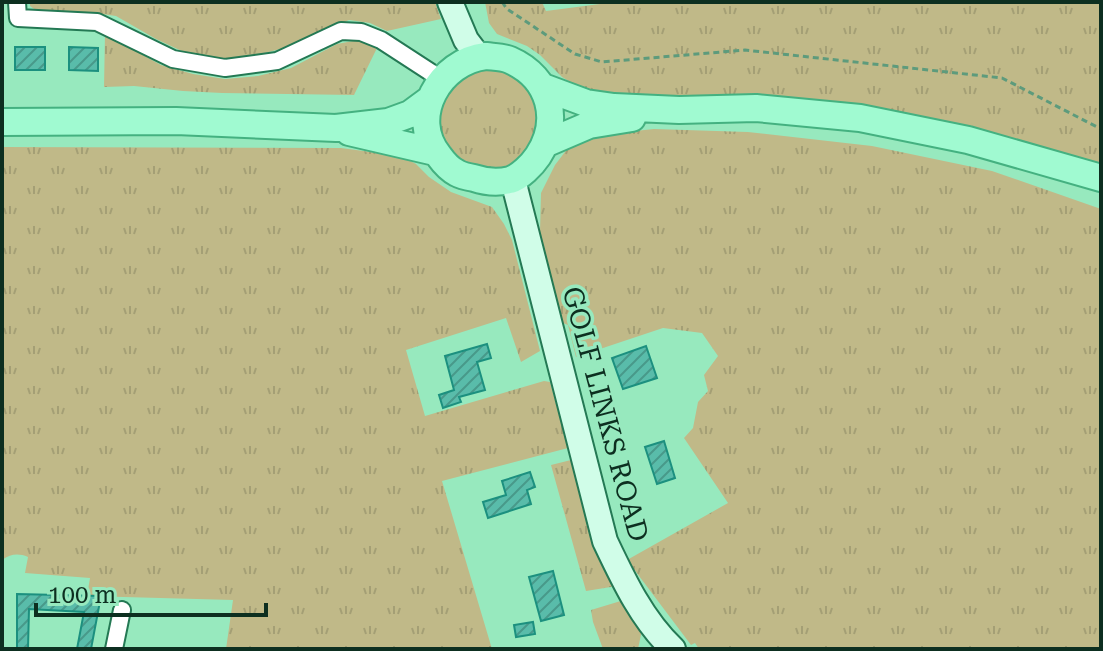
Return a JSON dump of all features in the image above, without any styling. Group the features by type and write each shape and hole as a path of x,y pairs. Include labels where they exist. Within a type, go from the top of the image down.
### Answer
{"main road":[{"path":"450,2 466,40 479,57"},
{"path":"2,122 176,121 336,128 388,122 410,114 459,64 479,57 508,59 530,71 543,87 551,112 547,143 533,164 513,180 486,182 458,174 435,152 430,140 426,123 435,90"},
{"path":"543,87 586,103 614,107 679,110 756,108 860,118 968,140 1101,178"},
{"path":"547,143 589,125 679,110"},
{"path":"336,128 435,152"},
{"name":"GOLF LINKS ROAD","path":"513,180 605,541 625,585 673,649"}],"street":[{"path":"17,2 18,18 97,22 173,59 225,68 277,61 341,31 361,32 381,40 435,90"},
{"path":"114,649 122,610"}],"path":[{"path":"502,2 507,9 575,54 602,62 745,50 1002,78 1101,129"}],"green space":[{"path":"30,2 435,2 441,19 387,31 370,23 349,20 284,48 224,59 186,53 116,16 37,11 30,6"},
{"path":"485,2 542,2 546,11 615,2 1101,2 1101,167 745,96 611,95 577,86 527,46 497,34 489,23"},
{"path":"105,34 161,65 225,79 258,76 291,68 337,44 358,40 377,48 354,95 104,87"},
{"path":"483,64 523,76 541,102 537,146 502,174 461,167 435,136 439,93"},
{"path":"654,129 748,132 872,146 992,171 1101,209 1101,649 699,649 695,643 691,645 627,560 728,503 684,438 693,428 698,402 708,391 704,375 718,356 702,333 663,328 576,357 568,325 563,323 560,316 540,232 541,193 555,165 571,144 588,136"},
{"path":"2,147 341,148 401,156 451,192 492,207 512,240 540,351 521,362 506,318 406,350 425,416 544,381 550,382 568,448 442,481 492,649 226,649 233,600 87,596 90,578 25,573 28,557 21,555 2,560"},
{"path":"571,460 585,516 590,515 617,586 586,591 551,465"},
{"path":"624,600 642,630 638,649 603,649 591,610"}],"building":[{"path":"15,47 45,47 45,70 15,70"},
{"path":"69,47 98,48 98,71 69,70"},
{"path":"487,344 491,358 477,362 485,390 459,397 461,402 443,408 439,395 454,390 445,356"},
{"path":"646,346 657,378 623,389 612,358"},
{"path":"664,441 675,478 657,484 645,447"},
{"path":"530,472 535,487 527,490 531,504 488,518 483,502 506,495 502,481"},
{"path":"553,571 564,615 541,621 529,577"},
{"path":"17,594 101,596 91,649 77,649 84,612 29,609 28,649 17,649"},
{"path":"533,622 535,634 516,637 514,625"}]}
